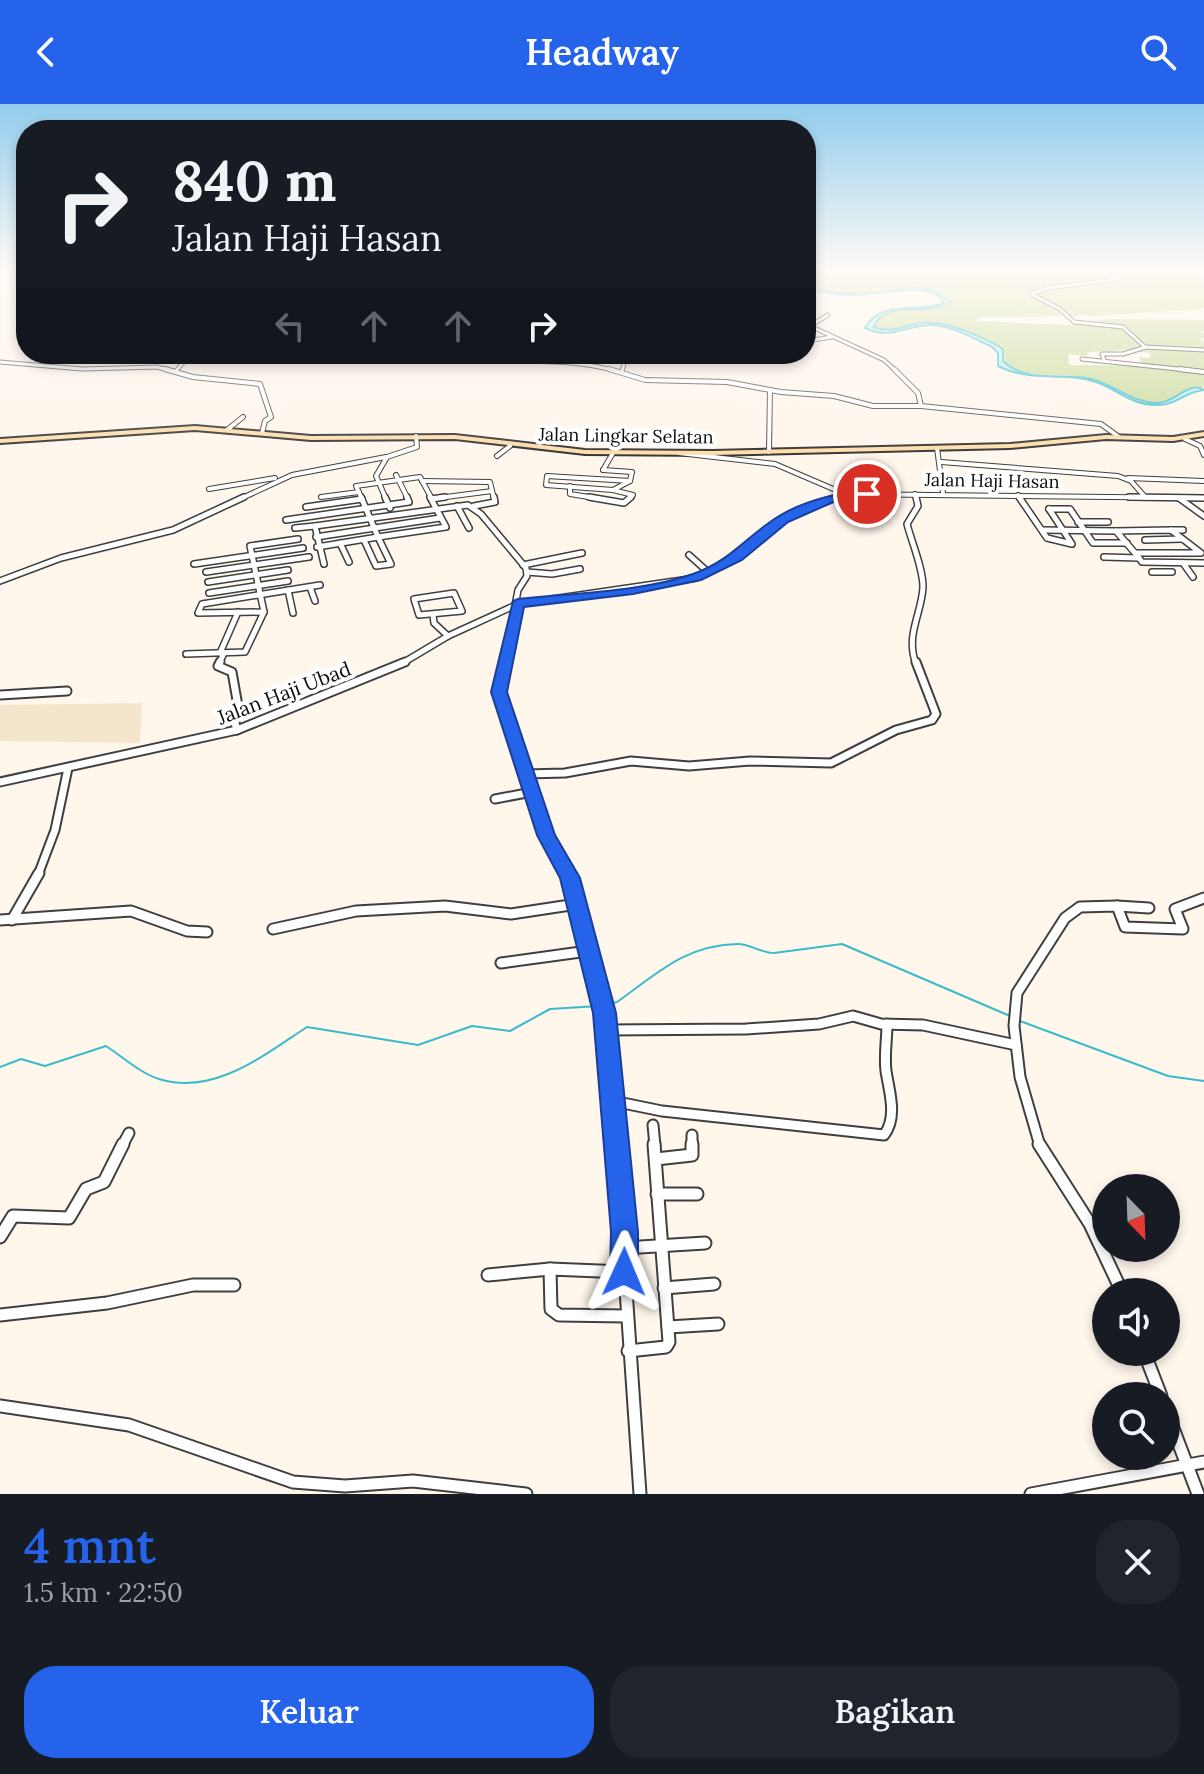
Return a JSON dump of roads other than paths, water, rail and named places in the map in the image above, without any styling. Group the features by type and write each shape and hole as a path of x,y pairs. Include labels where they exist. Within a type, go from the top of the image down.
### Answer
{"street":[{"path":"1133,336 1146,347"},
{"path":"816,339 832,337 884,360 918,393 921,406"},
{"path":"1104,360 1102,354 1123,354 1146,347 1204,350"},
{"path":"1082,359 1204,372"},
{"path":"23,364 82,369 157,367 193,377 260,384 271,417 265,421 262,433"},
{"path":"176,371 182,364"},
{"path":"593,364 645,380 727,382 834,396 873,406 921,406 1101,424 1119,437"},
{"path":"622,371 624,364"},
{"path":"761,461 770,390"},
{"path":"227,430 243,417"},
{"name":"Jalan Lingkar Selatan","path":"0,441 147,429 227,430 311,438 455,437 510,446 613,453 678,453 937,448 1119,437 1185,439 1204,434"},
{"path":"209,489 386,457 417,447 416,436"},
{"path":"1185,439 1200,446 1204,455"},
{"path":"497,456 510,446"},
{"path":"937,448 943,493"},
{"path":"598,479 613,453"},
{"path":"678,453 725,461 775,464 845,494"},
{"path":"386,457 386,464 376,476 393,515"},
{"path":"941,462 1125,478 1204,481"},
{"path":"603,470 632,472 630,481 613,490"},
{"path":"0,581 61,558 173,530 292,475"},
{"path":"286,520 410,502 397,477"},
{"path":"317,547 340,543 364,540 379,537 446,527 419,477 397,477 356,485 371,518 374,528 379,537 382,546 391,562 382,567 376,566 364,540"},
{"path":"570,486 570,494 624,503 633,495 613,490 570,486 546,485 545,477 630,481"},
{"path":"1125,478 1146,498"},
{"path":"295,528 495,501 490,484 422,481"},
{"path":"444,481 452,497"},
{"path":"431,499 492,491"},
{"path":"321,497 359,492"},
{"name":"Jalan Haji Hasan","path":"518,604 668,584 708,572 738,558 783,519 845,494 1204,498"},
{"path":"525,774 554,774 631,761 689,766 750,761 831,763 896,730 932,720 936,714 934,704 913,655 914,618 923,587 907,524 918,506 915,494"},
{"path":"1018,495 1052,541 1072,544 1049,509 1070,509 1093,543 1127,543"},
{"path":"1179,498 1194,512 1204,516"},
{"path":"306,507 362,499"},
{"path":"481,514 490,503"},
{"path":"457,506 469,528"},
{"path":"474,506 527,572"},
{"path":"316,537 440,518"},
{"path":"1078,522 1108,522"},
{"path":"1098,522 1115,543"},
{"path":"315,526 317,547 324,564"},
{"path":"1042,530 1183,530"},
{"path":"1136,530 1156,552"},
{"path":"1104,557 1202,552 1171,530"},
{"path":"422,531 427,541"},
{"path":"1116,531 1142,562 1204,563"},
{"path":"186,654 245,652 264,612 250,546 298,539"},
{"path":"1165,539 1178,553"},
{"path":"1145,540 1182,539"},
{"path":"340,543 349,562"},
{"path":"368,549 382,546"},
{"path":"194,564 303,548"},
{"path":"523,565 582,553"},
{"path":"689,555 708,572"},
{"path":"206,572 300,562 309,557"},
{"path":"205,563 211,603"},
{"path":"1152,572 1173,574 1165,563"},
{"path":"1183,563 1193,577"},
{"path":"527,572 552,574 580,569"},
{"path":"208,582 288,570"},
{"path":"527,572 518,590 518,604 499,692 546,835 565,868 577,904 605,1013 640,1494"},
{"path":"209,593 288,581"},
{"path":"264,612 198,613 202,604 320,585"},
{"path":"310,587 315,601"},
{"path":"288,590 293,613"},
{"path":"455,594 463,610 419,616 414,600 435,596 455,594"},
{"path":"435,596 437,615 434,623 448,636"},
{"name":"Jalan Haji Ubad","path":"0,782 237,730 397,666 448,636 518,604"},
{"path":"237,730 232,712 238,706 232,672 218,666 238,612"},
{"path":"0,695 67,691"},
{"path":"12,920 39,880 61,815 68,768"},
{"path":"495,799 532,792"},
{"path":"1117,906 1125,927 1183,929 1175,909 1204,898"},
{"path":"273,929 356,911 445,906 511,914 577,904"},
{"path":"1115,1278 1090,1224 1037,1141 1020,1077 1014,1021 1017,993 1065,918 1081,906 1149,908"},
{"path":"0,920 125,911 187,931 207,932"},
{"path":"501,963 588,951"},
{"path":"606,1030 746,1029 819,1024 846,1016 887,1024 923,1025 1016,1045"},
{"path":"613,1101 662,1111 780,1121 884,1135 891,1120 892,1095 886,1070 887,1024"},
{"path":"628,1351 666,1347 668,1327 653,1125"},
{"path":"0,1237 13,1216 69,1218 86,1189 104,1182 129,1133"},
{"path":"656,1159 692,1155 692,1135"},
{"path":"657,1194 697,1194"},
{"path":"624,1248 705,1243"},
{"path":"488,1275 550,1269 624,1272"},
{"path":"550,1269 549,1300 555,1313 626,1316"},
{"path":"664,1288 714,1284"},
{"path":"0,1315 107,1303 193,1285 234,1285"},
{"path":"668,1327 718,1324"},
{"path":"0,1406 129,1425 303,1488 413,1481 471,1491 526,1494"},
{"path":"1180,1448 1198,1494"},
{"path":"1031,1494 1204,1462"}],"water":[{"path":"969,336 978,336 999,346 1003,350 1003,361 1021,372 1096,380 1146,402 1163,402 1193,388 1204,390 1165,404 1149,405 1084,379 1035,376 1010,371 998,366 998,353"}],"waterway":[{"path":"608,1004 617,1002 673,962 702,949 738,944 774,953 842,944 1010,1016"},
{"path":"0,1067 21,1059 45,1066 106,1046 138,1069 159,1079 179,1083 199,1082 238,1070 307,1027 418,1045 472,1026 510,1031 550,1009 598,1006"},
{"path":"1020,1021 1168,1076 1204,1081"}]}
